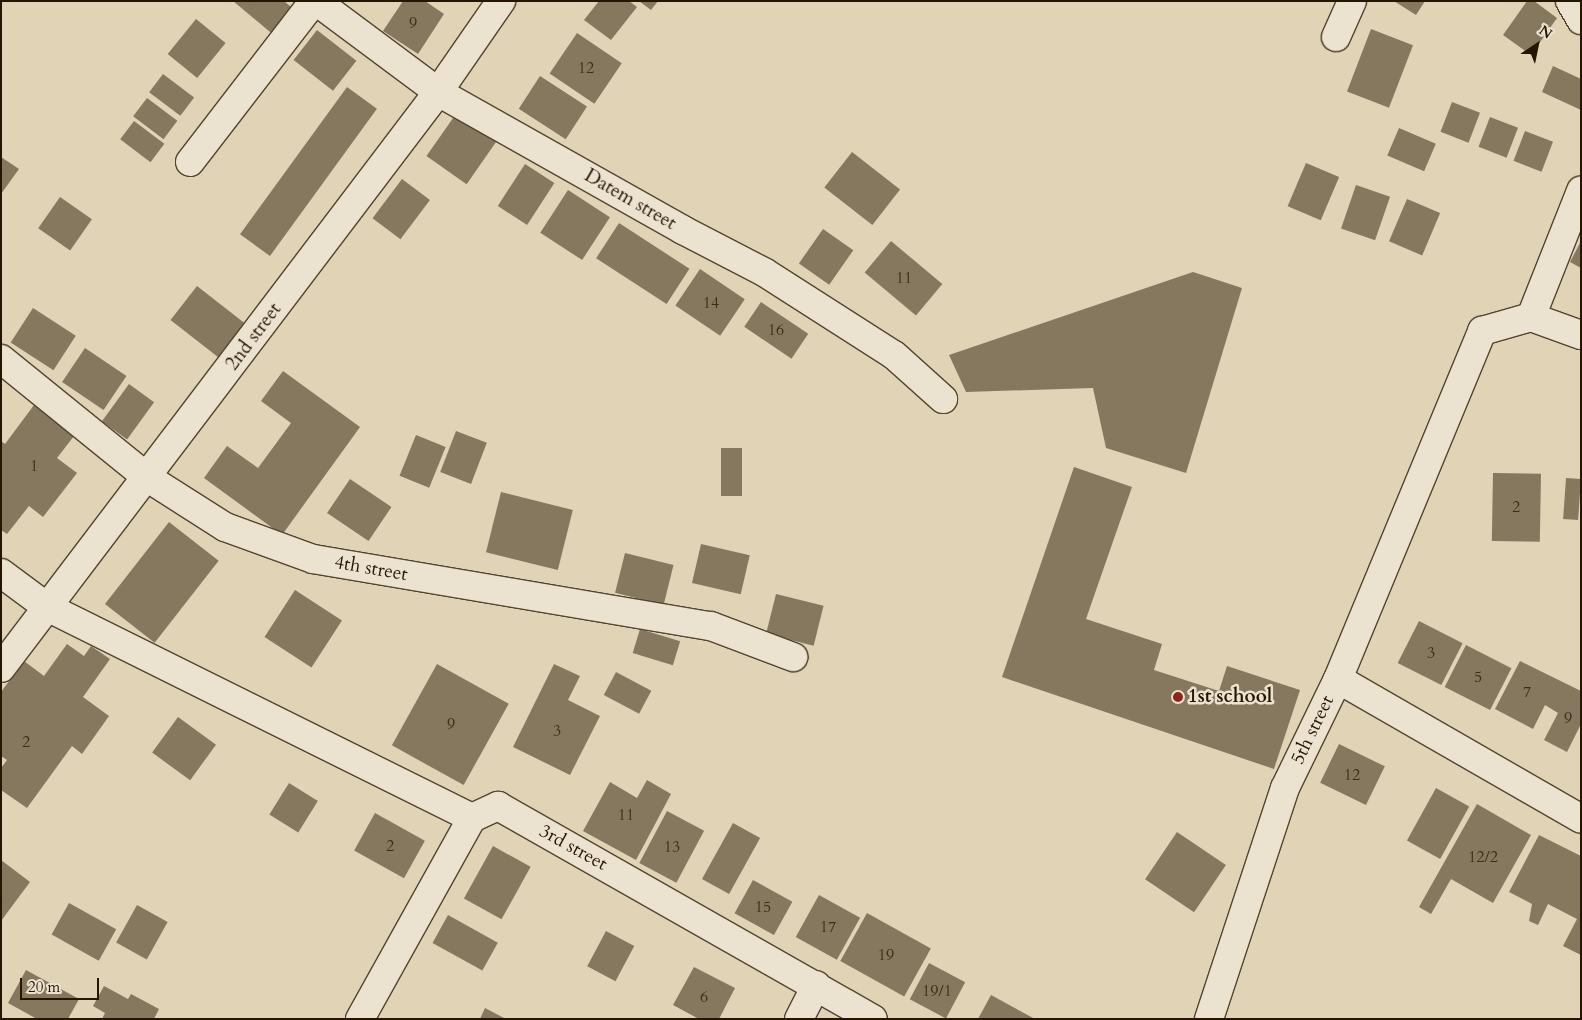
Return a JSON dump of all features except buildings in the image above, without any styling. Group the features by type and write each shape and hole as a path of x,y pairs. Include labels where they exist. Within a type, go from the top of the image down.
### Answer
{"street":[{"name":"Datem street","path":"315,1 438,92 683,230 764,272 894,355 943,399"},
{"path":"190,162 315,1"},
{"name":"2nd street","path":"1,668 148,478 438,92 501,1"},
{"path":"1336,37 1352,1"},
{"path":"1570,1 1581,20"},
{"path":"1530,317 1581,191"},
{"path":"1338,679 1482,331 1530,317 1581,335"},
{"name":"4th street","path":"1,360 148,478 225,527 313,559 711,626 794,657"},
{"path":"1,573 47,607 472,818 360,1019"},
{"name":"5th street","path":"1209,1019 1285,788 1338,679 1581,819"},
{"name":"3rd street","path":"472,818 498,806 873,1019"},
{"path":"798,1019 816,985"}],"place":[{"name":"1st school","path":"1178,697"}]}
